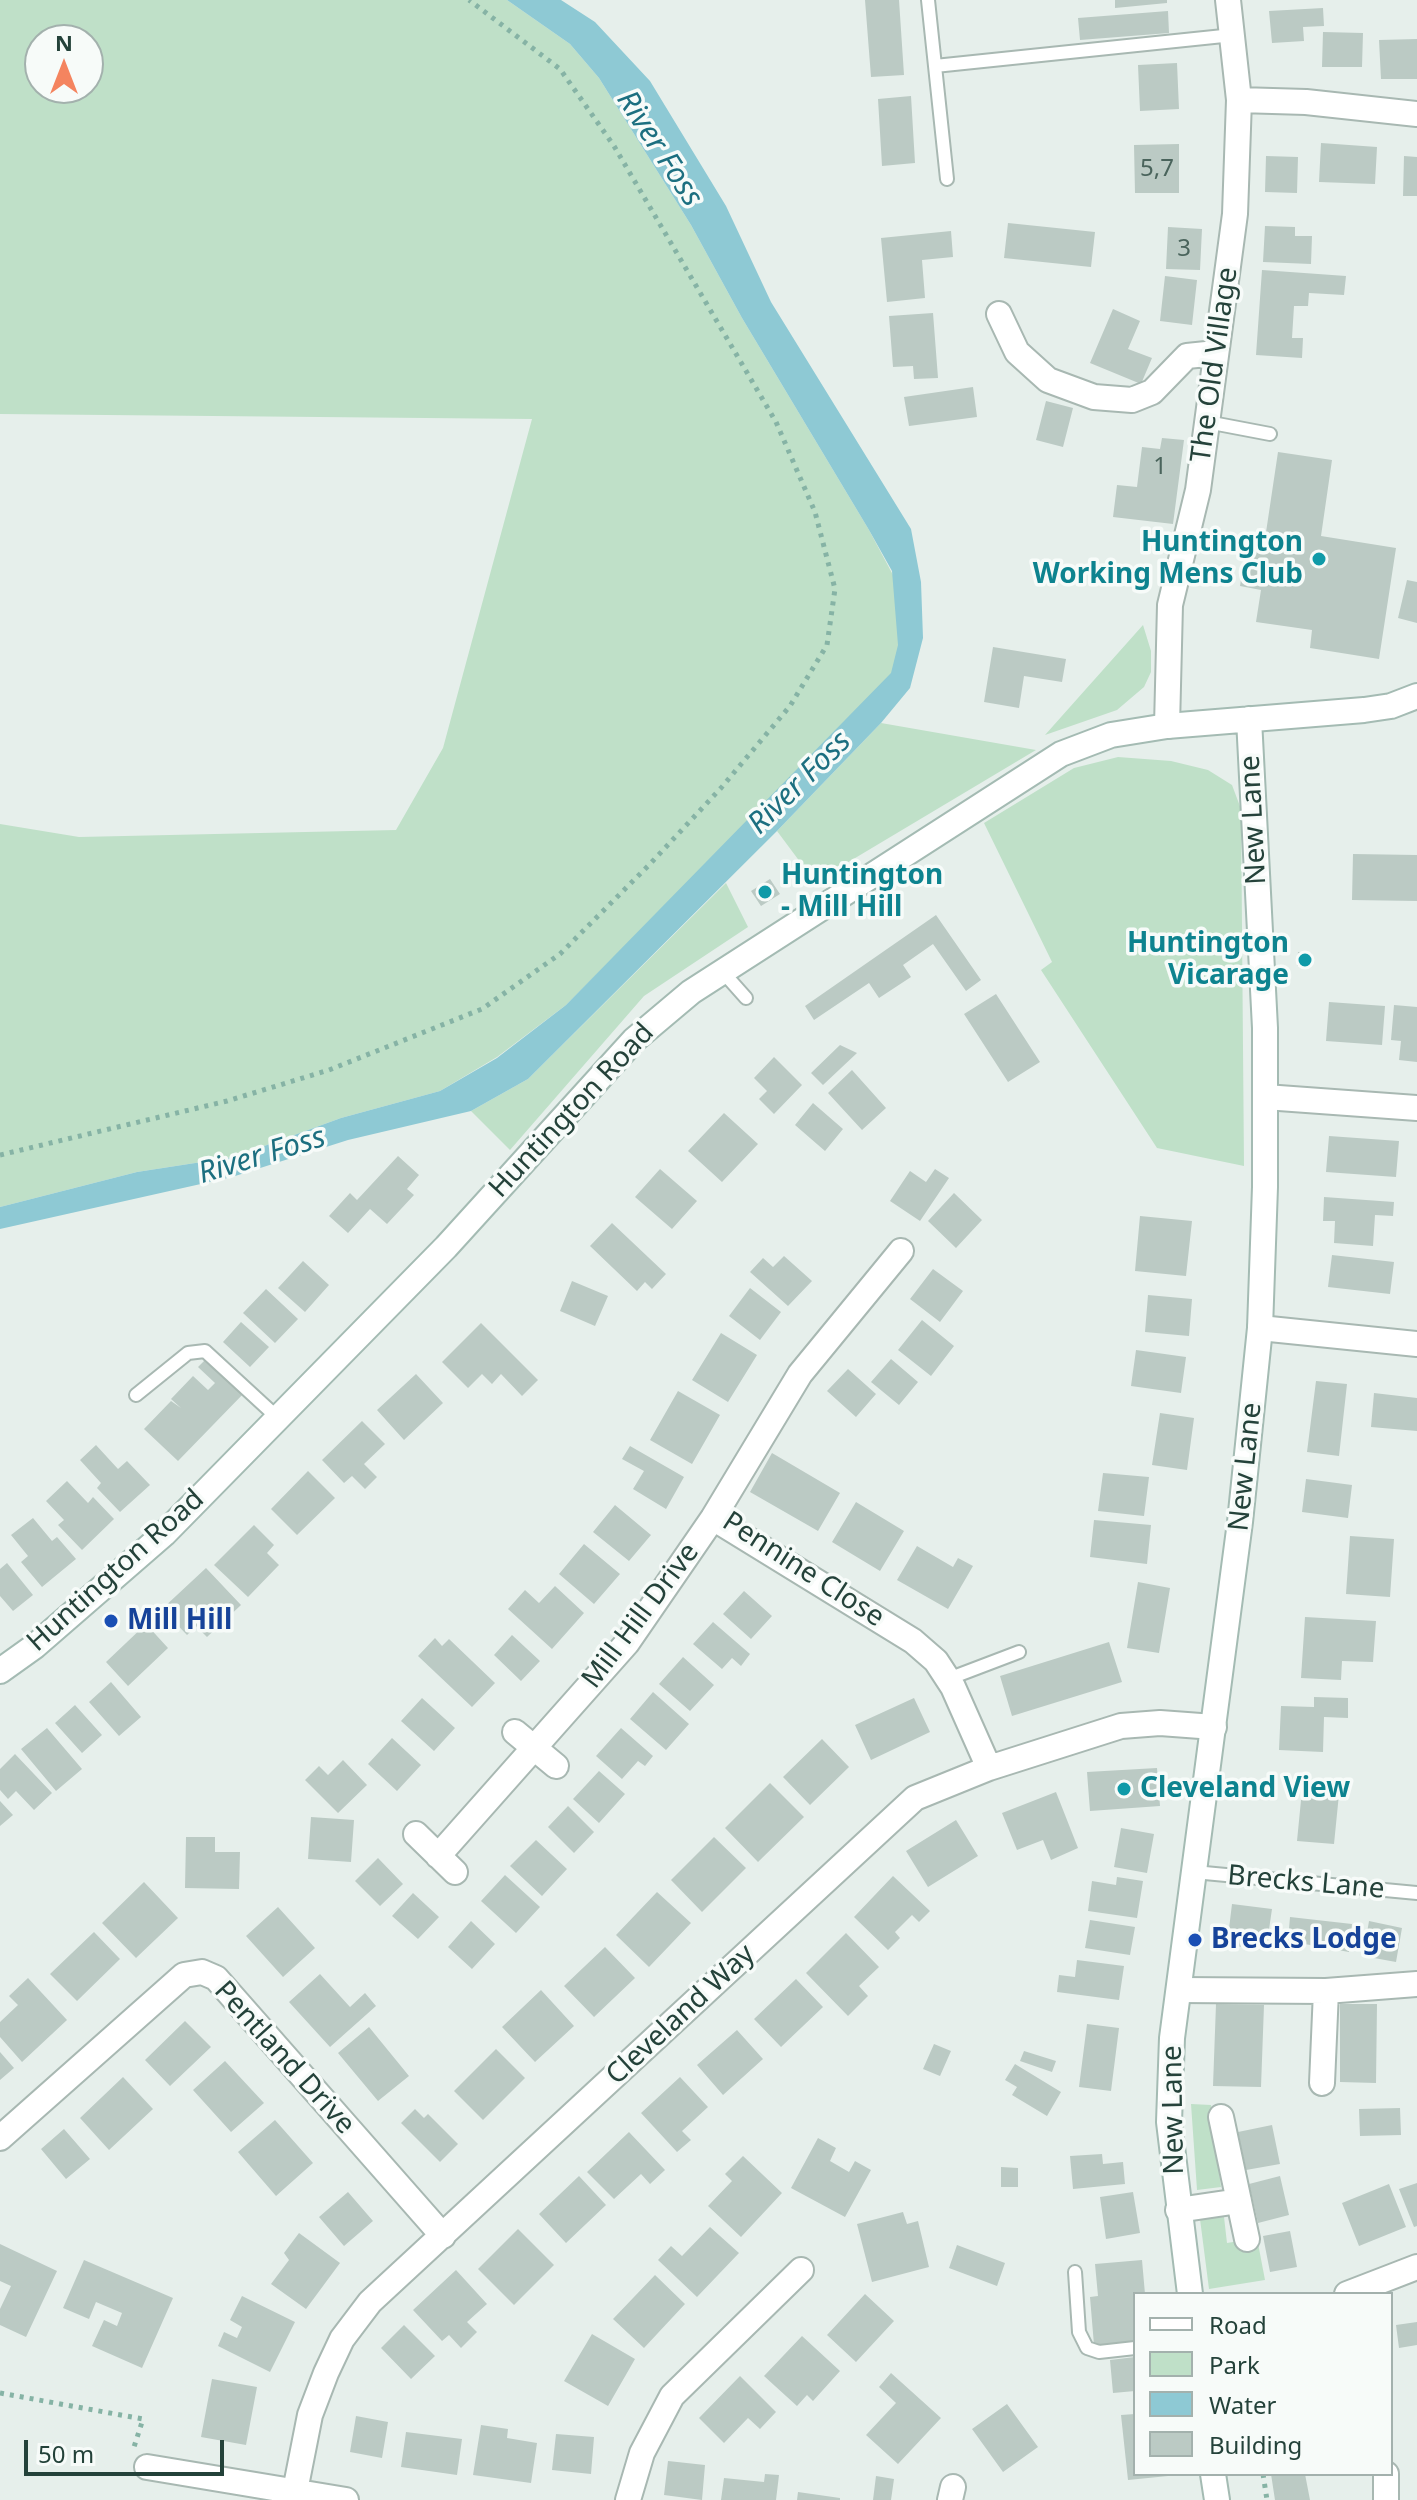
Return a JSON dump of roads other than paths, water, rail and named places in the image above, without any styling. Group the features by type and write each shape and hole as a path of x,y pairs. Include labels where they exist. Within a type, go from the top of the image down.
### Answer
{"street":[{"name":"The Old Village","path":"1167,726 1170,605 1198,490 1235,214 1239,100 1228,0"},
{"path":"1239,100 1306,102 1417,114"},
{"path":"999,314 1017,352 1048,380 1094,397 1132,400 1152,392 1187,356 1216,353"},
{"name":"Huntington Road","path":"0,1671 35,1646 164,1534 446,1247 634,1040 722,971 1061,754 1111,735 1167,726 1364,710 1391,706 1417,696"},
{"name":"New Lane","path":"1190,2292 1169,2122 1172,2038 1240,1522 1260,1328 1265,1028 1249,719"},
{"path":"1265,1097 1417,1108"},
{"name":"Pennine Close","path":"901,1251 800,1374 713,1518 913,1641 936,1661 948,1679 989,1768"},
{"path":"1260,1328 1417,1344"},
{"name":"Mill Hill Drive","path":"416,1834 446,1864 525,1740 627,1643 713,1518"},
{"name":"Cleveland Way","path":"295,2491 310,2415 342,2339 370,2302 902,1809 923,1794 989,1768 1121,1726 1160,1723 1214,1727"},
{"path":"525,1740 556,1766"},
{"name":"Pentland Drive","path":"0,2138 184,1975 202,1972 216,1978 443,2236"},
{"path":"1179,1990 1326,1991 1417,1984"},
{"path":"1322,2083 1326,1991"},
{"name":"New Lane","path":"1221,2117 1247,2239"},
{"name":"New Lane","path":"1178,2210 1239,2201"},
{"path":"1354,2292 1417,2267"},
{"path":"628,2500 642,2453 672,2396 801,2270"},
{"path":"147,2467 346,2500"},
{"path":"1213,2476 1217,2500"},
{"path":"1386,2476 1386,2500"}],"lane":[{"path":"928,0 947,179"},
{"path":"935,66 1233,35"},
{"path":"1207,422 1270,434"},
{"path":"722,971 746,998"},
{"path":"136,1395 188,1353 205,1351 279,1419"},
{"path":"948,1679 1019,1652"},
{"name":"Brecks Lane","path":"1194,1872 1417,1893"},
{"path":"1075,2272 1079,2332 1087,2348 1099,2352 1133,2348"}],"water":[{"name":"River Foss","path":"507,0 561,0 595,22 650,81 726,206 771,302 911,529 921,582 923,638 910,688 881,723 777,831 528,1079 471,1111 348,1140 232,1177 0,1229 0,1207 137,1172 234,1157 341,1118 440,1091 497,1058 566,1005 891,673 898,645 892,571 869,530 742,318 691,225 599,78 570,44"}],"place":[{"name":"Huntington Working Mens Club","path":"1319,559"},
{"name":"Huntington - Mill Hill","path":"765,892"},
{"name":"Huntington Vicarage","path":"1305,960"},
{"name":"Mill Hill","path":"111,1621"},
{"name":"Cleveland View","path":"1124,1789"},
{"name":"Brecks Lodge","path":"1195,1940"}]}
